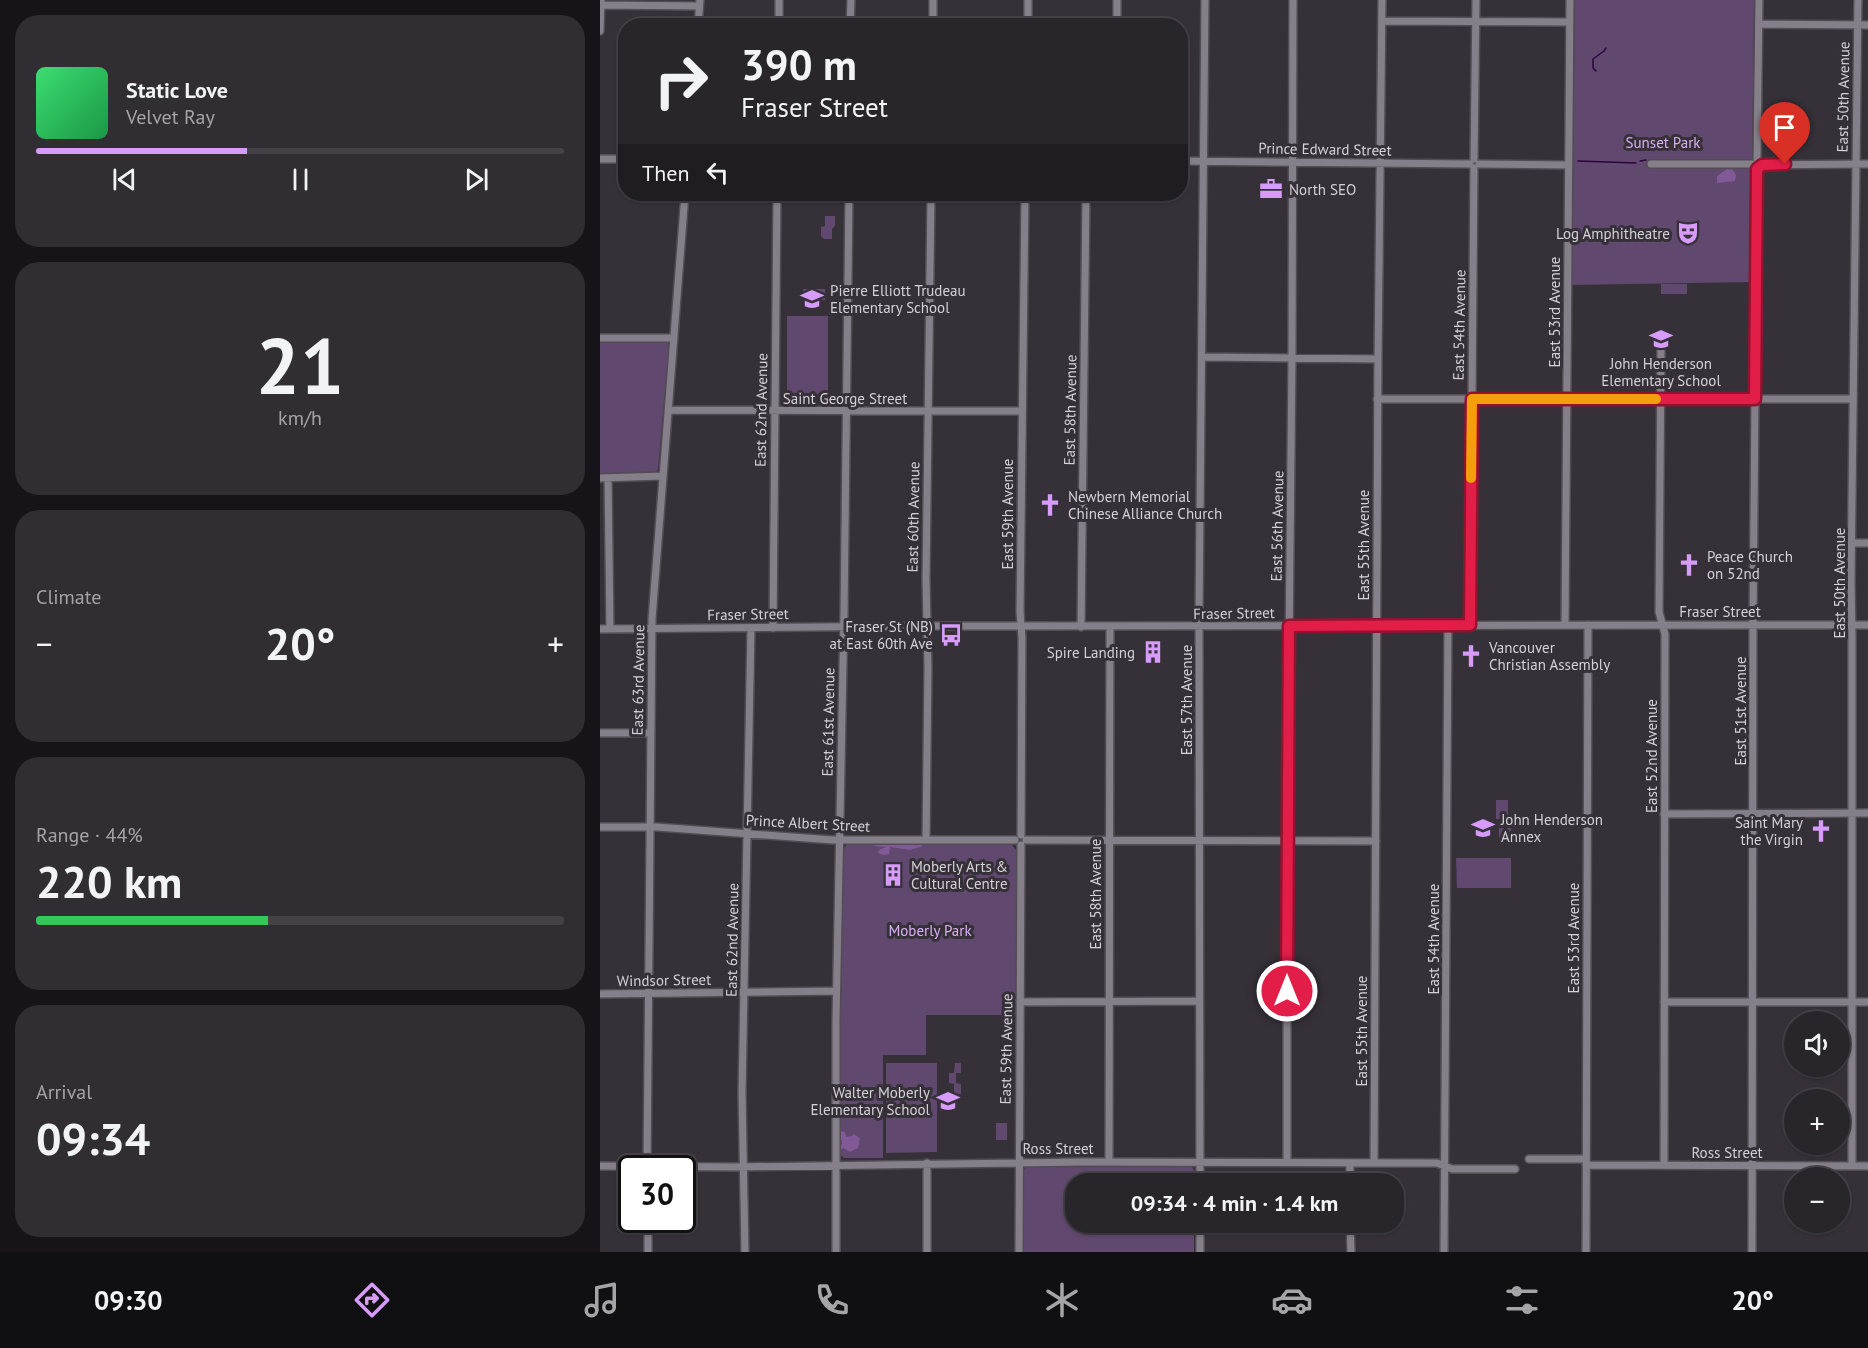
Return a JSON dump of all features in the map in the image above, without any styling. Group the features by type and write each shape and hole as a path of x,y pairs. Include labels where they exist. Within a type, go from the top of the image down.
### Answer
{"street":[{"path":"600,32 601,0"},
{"path":"779,0 779,18"},
{"path":"850,18 851,0"},
{"path":"933,0 933,18"},
{"path":"1028,0 1028,18"},
{"path":"1117,0 1117,18"},
{"name":"East 57th Avenue","path":"1200,1173 1199,626 1205,0"},
{"name":"East 56th Avenue","path":"1287,1161 1293,0"},
{"name":"East 55th Avenue","path":"1374,1163 1377,399 1382,0"},
{"name":"East 54th Avenue","path":"1470,625 1476,0"},
{"name":"East 53rd Avenue","path":"1565,625 1570,0"},
{"name":"East 51st Avenue","path":"1752,1252 1753,625 1759,0"},
{"name":"East 50th Avenue","path":"1852,1166 1851,543 1858,0"},
{"path":"600,5 700,3 699,18"},
{"path":"1382,21 1570,22"},
{"path":"1759,24 1868,24"},
{"path":"600,159 618,159"},
{"name":"Prince Edward Street","path":"1188,161 1568,165"},
{"path":"1651,164 1868,164"},
{"name":"East 63rd Avenue","path":"647,1155 652,629 684,201"},
{"name":"East 62nd Avenue","path":"773,628 777,201"},
{"name":"East 61st Avenue","path":"836,1252 836,991 849,201"},
{"name":"East 60th Avenue","path":"926,840 931,201"},
{"name":"East 59th Avenue","path":"1019,1252 1021,411 1025,201"},
{"name":"East 58th Avenue","path":"1082,627 1086,201"},
{"path":"600,338 674,338"},
{"name":"East 52nd Avenue","path":"1661,347 1659,612 1665,634 1664,1165"},
{"path":"1202,357 1378,358"},
{"path":"1377,399 1852,399"},
{"name":"Saint George Street","path":"669,410 1021,411"},
{"path":"610,629 604,478 663,476"},
{"path":"1851,543 1868,543"},
{"name":"East 54th Avenue","path":"1444,1252 1448,625"},
{"name":"East 53rd Avenue","path":"1586,1252 1588,625"},
{"name":"Fraser Street","path":"600,629 927,626 1868,625"},
{"name":"East 58th Avenue","path":"1109,1162 1110,627"},
{"name":"East 62nd Avenue","path":"745,1252 742,1093 751,628"},
{"path":"600,734 651,733"},
{"path":"1664,814 1868,813"},
{"name":"Prince Albert Street","path":"600,826 650,827 839,840 1376,841"},
{"name":"Windsor Street","path":"600,994 836,991"},
{"path":"1020,1002 1199,1001"},
{"path":"1664,1002 1868,1002"},
{"name":"Ross Street","path":"1528,1159 1664,1165 1868,1166"},
{"name":"Ross Street","path":"696,1167 1287,1161 1437,1163 1452,1169 1515,1169"},
{"path":"927,1163 927,1252"},
{"path":"1350,1163 1350,1173"},
{"name":"Ross Street","path":"600,1166 618,1167"},
{"path":"648,1233 648,1252"},
{"path":"1200,1233 1200,1252"},
{"path":"1350,1233 1351,1252"}],"green space":[{"name":"Sunset Park","path":"1575,0 1754,0 1751,282 1571,285"},
{"path":"825,216 835,216 832,239 824,239 821,236 821,227 825,226"},
{"path":"1661,284 1687,284 1687,294 1661,294"},
{"path":"803,289 825,289 825,300 803,300"},
{"path":"787,316 828,316 828,395 787,395"},
{"path":"667,341 669,346 658,470 600,474 600,342"},
{"path":"1496,800 1508,800 1508,819 1496,819"},
{"path":"1499,828 1511,828 1511,842 1499,842"},
{"name":"Moberly Park","path":"847,845 1012,845 1016,850 1015,1015 926,1015 926,1055 883,1055 883,1158 844,1158 839,1154 843,849"},
{"path":"1456,858 1511,858 1511,888 1457,888"},
{"path":"886,1063 937,1063 937,1152 886,1153"},
{"path":"955,1063 961,1063 961,1073 956,1073 956,1083 961,1084 961,1094 956,1094 956,1104 949,1104 949,1094 954,1094 954,1084 949,1083 949,1073 954,1073"},
{"path":"996,1123 1007,1123 1007,1140 996,1140"},
{"path":"1191,1166 1195,1173 1065,1173 1065,1233 1194,1233 1194,1252 1024,1252 1023,1171 1026,1167"}],"shaded area":[{"path":"1727,169 1733,170 1736,175 1735,181 1717,183 1717,176"},
{"path":"877,842 918,842 923,846 910,850 890,847 889,854 884,855 878,853 886,847 875,846"},
{"path":"837,1132 845,1132 846,1137 854,1134 860,1138 858,1148 850,1152 843,1148 838,1151 839,1145 842,1145"}],"waterway":[{"path":"1596,71 1593,68 1593,59 1606,48"},
{"path":"1640,161 1646,160"},
{"path":"1578,161 1636,163"}],"slow traffic":[{"path":"1471,478 1472,399 1656,399"}],"place":[{"name":"North SEO","path":"1271,189"},
{"name":"Log Amphitheatre","path":"1688,233"},
{"name":"Pierre Elliott Trudeau Elementary School","path":"812,299"},
{"name":"John Henderson Elementary School","path":"1661,339"},
{"name":"Newbern Memorial Chinese Alliance Church","path":"1050,505"},
{"name":"Peace Church on 52nd","path":"1689,565"},
{"name":"Fraser St (NB) at East 60th Ave","path":"951,635"},
{"name":"Spire Landing","path":"1153,652"},
{"name":"Vancouver Christian Assembly","path":"1471,656"},
{"name":"John Henderson Annex","path":"1483,828"},
{"name":"Saint Mary the Virgin","path":"1821,831"},
{"name":"Moberly Arts & Cultural Centre","path":"893,875"},
{"name":"Walter Moberly Elementary School","path":"948,1101"}],"route":[{"path":"1287,991 1289,626 1470,625 1472,399 1755,399 1757,169 1762,165 1785,164"}]}
